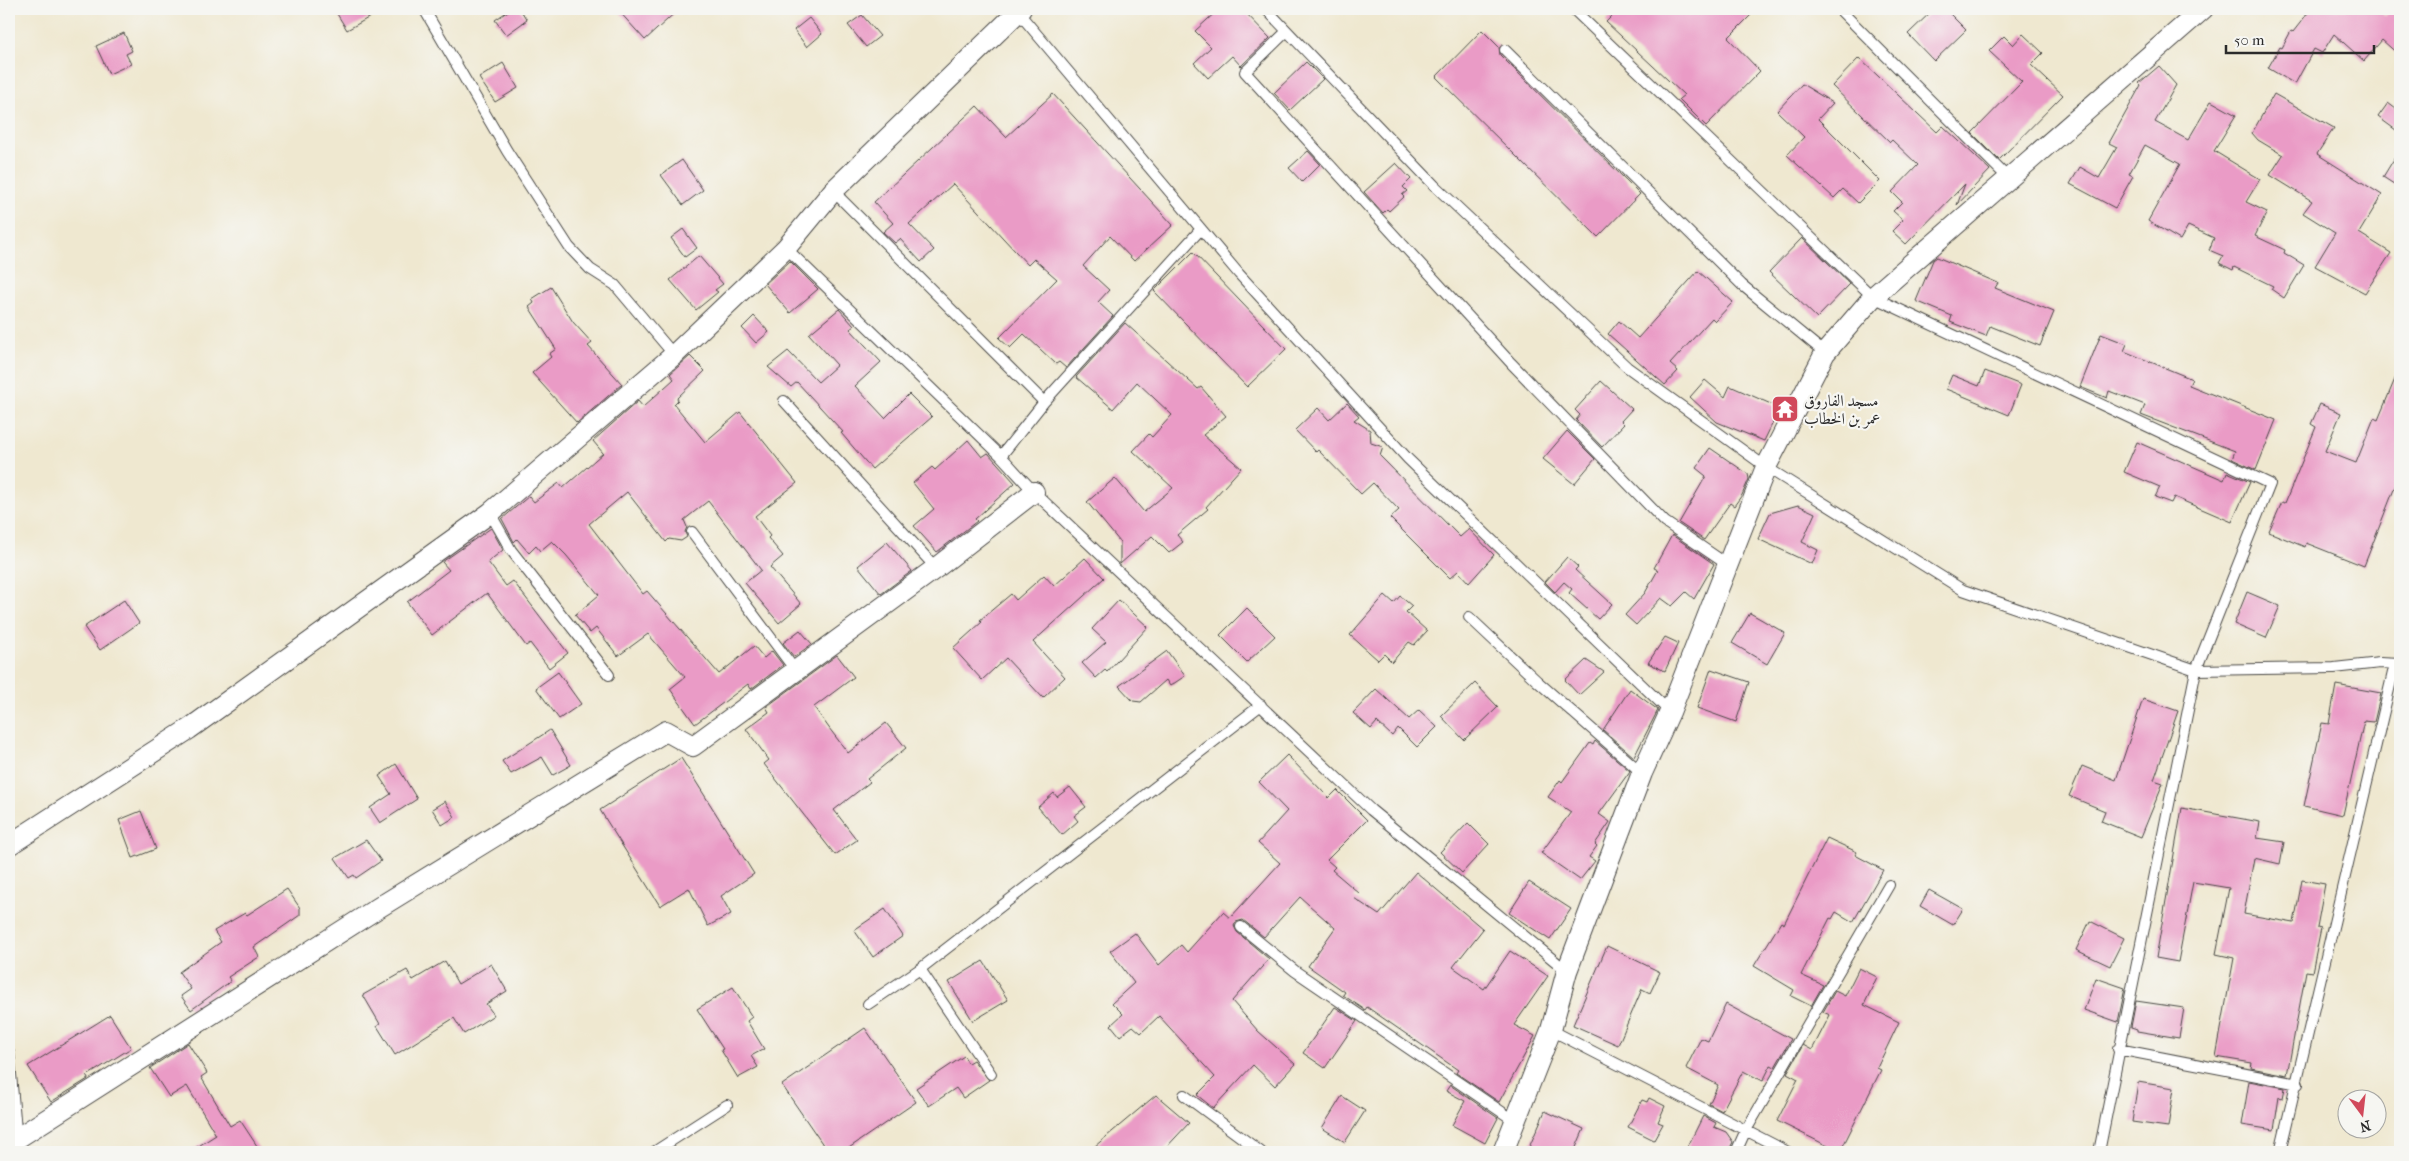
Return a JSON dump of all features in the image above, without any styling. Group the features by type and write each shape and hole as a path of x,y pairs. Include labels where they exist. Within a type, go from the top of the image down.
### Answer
{"street":[{"path":"1503,1152 1551,1030 1567,971 1642,773 1670,712 1766,468 1825,353 1873,297 2203,9"},
{"path":"9,845 189,729 490,513 674,355 786,248 833,191 1019,10"},
{"path":"17,1146 378,908 666,731 692,746 936,568 1034,492"}],"lane":[{"path":"424,9 507,151 569,246 590,269 615,284 674,355"},
{"path":"1266,9 1435,186 1627,367 1766,468 1963,590 2196,670 2334,668 2380,663 2397,664 2298,1084 2280,1152"},
{"path":"1573,9 1873,297 2270,484 2196,670 2118,1049 2099,1152"},
{"path":"1838,9 2008,178"},
{"path":"1019,10 1239,274 1408,459 1670,712"},
{"path":"1287,31 1245,72 1511,363 1665,522 1728,565"},
{"path":"1505,50 1742,285 1825,353"},
{"path":"833,191 1044,402"},
{"path":"1001,456 1044,402 1201,229"},
{"path":"786,248 1001,456 1034,492 1371,810 1567,971"},
{"path":"784,401 936,568"},
{"path":"490,513 511,550 608,675"},
{"path":"692,532 795,670"},
{"path":"1469,617 1537,681 1642,773"},
{"path":"868,1004 920,969 1261,705"},
{"path":"1736,1152 1745,1132 1889,885"},
{"path":"1241,927 1294,971 1515,1121"},
{"path":"920,969 991,1074"},
{"path":"1551,1030 1745,1132 1788,1152"},
{"path":"2118,1049 2298,1084"},
{"path":"9,1052 17,1146"},
{"path":"1184,1095 1262,1152"},
{"path":"654,1152 727,1105"}],"building":[{"path":"334,9 384,9 347,30"},
{"path":"511,9 520,9 527,20 506,35 495,20"},
{"path":"617,9 679,9 645,40"},
{"path":"1219,9 1242,9 1270,38 1241,66 1232,56 1208,78 1194,63 1211,47 1195,31"},
{"path":"1619,9 1757,9 1728,38 1760,71 1706,126 1679,99 1684,95 1606,22"},
{"path":"1934,9 1945,9 1966,30 1934,61 1908,34"},
{"path":"2311,9 2376,9 2385,16 2392,9 2400,9 2400,56 2382,40 2364,61 2334,34 2322,53 2314,49 2295,84 2268,68 2291,31 2293,32"},
{"path":"862,15 880,36 866,47 848,25"},
{"path":"809,18 822,34 807,47 794,30"},
{"path":"1482,30 1499,47 1500,55 1640,194 1598,237 1436,77"},
{"path":"124,33 132,51 126,54 131,64 109,74 96,46"},
{"path":"2023,34 2043,53 2031,65 2063,95 1999,160 1972,133 2022,82 1989,51 2004,36 2013,45"},
{"path":"1859,58 1937,132 1943,126 1990,170 1957,205 1965,184 1906,244 1892,231 1903,220 1893,211 1902,202 1892,192 1918,165 1892,140 1890,142 1832,86"},
{"path":"1306,62 1323,79 1290,110 1274,93"},
{"path":"503,63 518,88 495,102 479,78"},
{"path":"2159,66 2176,85 2155,122 2188,140 2211,101 2236,115 2214,151 2260,179 2246,202 2267,212 2255,236 2285,250 2284,253 2304,265 2284,298 2271,289 2273,286 2234,267 2233,270 2219,263 2223,256 2209,250 2214,238 2188,226 2180,240 2148,221 2180,164 2145,145 2129,174 2133,176 2115,208 2070,184 2080,167 2099,178 2117,147 2109,143 2141,85 2139,83"},
{"path":"1802,84 1833,103 1818,119 1880,181 1858,203 1843,189 1834,198 1787,155 1804,137 1777,111"},
{"path":"1053,94 1173,225 1134,261 1110,236 1083,266 1109,290 1098,302 1113,316 1066,368 1059,362 1056,364 1024,334 1010,348 999,338 1057,279 1034,259 1028,265 953,184 909,224 934,250 921,262 900,239 895,243 883,232 893,223 874,202 977,106 1006,137"},
{"path":"2274,94 2334,128 2317,154 2382,195 2359,233 2391,253 2365,293 2315,266 2335,233 2303,213 2312,201 2270,175 2283,155 2258,140 2252,133"},
{"path":"2388,103 2400,112 2400,133 2378,117"},
{"path":"2400,149 2400,188 2383,177"},
{"path":"1308,151 1320,164 1302,182 1289,168"},
{"path":"682,160 703,190 683,205 661,175"},
{"path":"1396,163 1411,179 1403,187 1407,191 1402,195 1404,197 1389,211 1387,209 1383,213 1364,192"},
{"path":"683,229 697,248 685,257 671,238"},
{"path":"1802,238 1850,284 1817,318 1769,272"},
{"path":"1193,252 1286,349 1247,387 1154,291"},
{"path":"699,256 723,284 715,290 718,292 696,310 670,280"},
{"path":"1937,257 1998,283 1995,288 2054,312 2040,346 1990,326 1986,336 1950,322 1952,316 1916,301 1933,260"},
{"path":"790,261 818,289 790,313 765,284"},
{"path":"1698,271 1733,302 1715,321 1712,318 1670,364 1678,371 1665,385 1608,334 1619,321 1638,338"},
{"path":"551,287 573,322 592,343 588,346 622,384 577,423 532,373 551,357 549,354 556,349 529,307 534,303 532,299"},
{"path":"839,309 854,326 850,329 881,362 855,386 885,418 909,394 932,417 872,469 841,433 843,432 797,382 791,387 768,367 788,351 818,382 837,365 809,334"},
{"path":"754,316 769,332 756,343 742,328"},
{"path":"1125,323 1198,389 1201,387 1226,416 1203,435 1241,468 1206,507 1208,509 1177,535 1183,542 1169,553 1152,536 1120,564 1120,542 1087,502 1115,478 1144,512 1173,488 1133,451 1149,434 1152,437 1172,415 1137,382 1113,409 1076,377"},
{"path":"2101,334 2127,344 2124,351 2192,379 2189,385 2276,420 2256,470 2232,459 2235,451 2141,415 2145,405 2109,391 2107,398 2080,387"},
{"path":"690,356 705,371 677,398 678,400 674,404 705,442 740,412 797,483 755,516 770,536 768,538 783,556 770,567 801,604 779,623 745,583 761,570 708,501 684,520 687,527 685,532 687,537 681,541 669,539 666,542 627,492 589,524 643,594 647,591 719,674 754,646 764,658 772,651 783,665 751,689 748,684 695,724 670,689 685,677 648,634 618,656 596,628 590,633 575,615 599,595 566,555 552,541 540,551 536,546 529,553 517,539 514,542 502,519 529,496 534,502 559,483 563,488 603,453 593,441 638,401 643,407 674,379 670,374"},
{"path":"2400,367 2400,474 2364,566 2306,543 2305,547 2269,532 2282,502 2285,503 2316,427 2311,424 2320,404 2341,413 2325,451 2356,463 2374,418 2378,420"},
{"path":"1985,371 2021,385 2009,415 1946,389 1952,375 1979,386"},
{"path":"1705,380 1725,397 1730,386 1780,408 1764,441 1717,422 1690,397"},
{"path":"1601,381 1632,409 1621,421 1624,424 1602,447 1576,420 1580,415 1575,410"},
{"path":"1347,403 1359,416 1354,420 1370,430 1371,443 1383,447 1380,456 1460,537 1469,529 1494,555 1469,583 1458,571 1450,578 1390,518 1399,510 1373,483 1361,494 1318,450 1316,452 1295,430 1318,408 1329,420"},
{"path":"1567,431 1595,459 1574,484 1543,459"},
{"path":"968,440 982,457 988,453 1015,483 975,519 977,521 937,552 914,526 934,509 913,483 932,467 935,470"},
{"path":"2137,442 2224,480 2227,472 2250,482 2232,522 2174,497 2171,503 2155,497 2160,487 2124,472"},
{"path":"1710,448 1748,474 1749,479 1742,495 1734,506 1730,503 1704,540 1679,523 1706,476 1696,468"},
{"path":"1798,505 1815,513 1802,542 1818,550 1812,564 1758,539 1770,513"},
{"path":"491,528 503,550 488,562 506,586 513,581 568,653 549,668 530,643 526,646 487,593 432,635 407,602 449,570 442,562"},
{"path":"1672,535 1714,564 1694,599 1686,592 1672,606 1661,598 1636,625 1625,615 1645,593 1658,570 1654,568"},
{"path":"887,542 912,571 881,594 858,566"},
{"path":"1567,557 1578,567 1575,570 1612,604 1598,619 1569,593 1572,589 1564,582 1555,592 1545,582"},
{"path":"1085,558 1104,578 1033,642 1065,677 1043,698 1006,658 982,680 953,648 982,622 980,620 1011,594 1016,600 1044,575 1054,586"},
{"path":"2247,592 2280,606 2266,638 2234,624"},
{"path":"1385,595 1394,603 1400,596 1412,606 1406,612 1427,631 1414,645 1409,642 1392,662 1384,654 1378,660 1350,635"},
{"path":"124,600 139,623 100,650 84,627"},
{"path":"1119,600 1148,627 1107,672 1105,670 1096,678 1082,663 1106,642 1092,629"},
{"path":"1247,608 1275,636 1247,662 1220,635"},
{"path":"1750,613 1785,633 1767,664 1732,643"},
{"path":"800,630 812,644 794,657 783,643"},
{"path":"1665,637 1678,643 1665,671 1648,663"},
{"path":"1167,651 1185,676 1170,686 1166,680 1141,702 1133,701 1119,686"},
{"path":"837,655 854,677 814,707 829,728 848,753 886,723 906,748 867,779 870,782 834,810 857,840 835,855 764,764 769,760 746,729 769,712 766,707"},
{"path":"1586,660 1604,672 1579,695 1565,680"},
{"path":"1711,669 1749,682 1736,722 1697,708"},
{"path":"558,672 581,704 559,719 536,688"},
{"path":"1475,683 1498,707 1464,740 1441,716"},
{"path":"2336,685 2381,693 2374,722 2364,721 2343,815 2304,806 2322,723 2329,724"},
{"path":"1376,689 1409,719 1419,710 1437,727 1417,747 1398,728 1392,736 1377,722 1371,729 1353,713"},
{"path":"1630,689 1658,710 1634,757 1603,730"},
{"path":"2143,699 2178,711 2154,780 2163,783 2141,837 2101,821 2105,811 2069,796 2082,766 2116,780"},
{"path":"550,730 571,765 553,775 542,757 511,774 502,761"},
{"path":"1595,741 1630,771 1599,814 1610,822 1595,844 1597,846 1589,857 1595,861 1580,880 1541,853 1571,812 1548,797 1560,780 1562,782 1590,743 1593,745"},
{"path":"1287,755 1329,798 1337,790 1367,820 1327,860 1335,867 1332,870 1359,893 1354,898 1379,915 1416,872 1483,929 1453,967 1484,989 1510,951 1548,976 1514,1025 1535,1036 1499,1102 1456,1073 1458,1070 1367,1007 1365,1010 1343,995 1345,992 1308,966 1335,928 1300,897 1264,937 1243,920 1236,922 1234,926 1237,932 1269,959 1232,1001 1258,1031 1295,1064 1275,1086 1253,1065 1213,1108 1197,1095 1215,1077 1159,1016 1141,1033 1133,1026 1120,1036 1111,1025 1123,1014 1112,1003 1134,983 1110,951 1135,933 1159,965 1181,945 1187,952 1223,912 1230,918 1280,863 1258,843 1287,811 1259,782"},
{"path":"681,758 754,874 721,896 731,914 708,926 689,888 660,906 600,810"},
{"path":"396,764 417,799 380,823 370,808 391,794 379,776"},
{"path":"1070,787 1086,807 1074,816 1078,821 1062,835 1038,807 1054,793 1057,797"},
{"path":"445,801 455,817 442,825 432,809"},
{"path":"2182,808 2260,822 2257,838 2284,842 2280,864 2254,858 2244,914 2294,923 2302,880 2325,884 2317,927 2321,928 2312,972 2306,971 2287,1075 2251,1068 2252,1063 2216,1057 2234,958 2216,954 2229,888 2193,882 2178,962 2156,958"},
{"path":"141,811 156,849 133,858 119,820"},
{"path":"1468,823 1489,844 1462,873 1440,852"},
{"path":"1827,838 1857,852 1855,855 1883,870 1853,922 1836,912 1832,919 1830,918 1801,975 1823,985 1811,1006 1791,996 1794,990 1754,966 1781,922 1784,924"},
{"path":"366,840 381,861 356,878 354,875 349,878 335,858"},
{"path":"1529,882 1571,909 1550,940 1509,913"},
{"path":"287,889 300,908 300,915 254,947 259,957 228,977 231,981 191,1010 181,996 191,989 179,972 221,942 214,931 245,913 247,915"},
{"path":"1929,890 1963,909 1953,925 1920,906"},
{"path":"885,909 903,936 873,957 854,930"},
{"path":"2090,921 2124,938 2110,966 2076,950"},
{"path":"1607,946 1660,972 1650,993 1642,989 1618,1045 1573,1025"},
{"path":"445,961 458,984 491,964 507,991 486,1004 494,1015 464,1034 454,1018 395,1055 377,1026 380,1024 363,995 407,970 413,980"},
{"path":"983,961 1008,1000 973,1021 949,982"},
{"path":"1859,968 1877,977 1864,1005 1899,1022 1877,1068 1881,1070 1840,1152 1777,1121 1798,1079 1787,1073 1803,1045 1812,1050 1830,1015 1823,1012 1835,991 1845,996"},
{"path":"2096,978 2125,988 2118,1022 2084,1010"},
{"path":"733,987 752,1017 747,1021 764,1049 751,1056 758,1067 738,1078 721,1050 723,1049 697,1009"},
{"path":"2136,1001 2184,1008 2179,1038 2137,1031 2137,1029 2131,1027"},
{"path":"1726,1004 1791,1039 1775,1067 1771,1065 1763,1081 1743,1071 1722,1111 1709,1104 1718,1085 1686,1068 1701,1038 1708,1041"},
{"path":"1335,1007 1357,1021 1325,1068 1303,1053"},
{"path":"110,1015 131,1048 87,1076 88,1079 51,1102 28,1066"},
{"path":"865,1028 916,1102 843,1152 828,1152 782,1085"},
{"path":"188,1043 207,1073 201,1077 230,1126 240,1120 261,1152 189,1152 216,1135 187,1086 169,1097 150,1068"},
{"path":"964,1056 968,1063 973,1060 989,1080 963,1098 956,1088 929,1106 916,1088"},
{"path":"2249,1081 2285,1088 2283,1098 2279,1097 2274,1130 2242,1125"},
{"path":"2138,1082 2174,1088 2168,1127 2132,1122"},
{"path":"1450,1085 1498,1118 1485,1143 1452,1125 1465,1101 1446,1091"},
{"path":"1156,1095 1189,1123 1162,1152 1088,1152"},
{"path":"1342,1096 1365,1111 1345,1142 1322,1128"},
{"path":"1649,1098 1665,1106 1658,1122 1663,1124 1654,1140 1628,1127 1642,1100 1647,1102"},
{"path":"1545,1111 1584,1129 1574,1152 1527,1152"},
{"path":"1703,1116 1716,1123 1714,1127 1726,1132 1733,1142 1728,1152 1685,1152"}],"place":[{"name":"مسجد الفاروق عمر بن الخطاب","path":"1785,409"}]}
